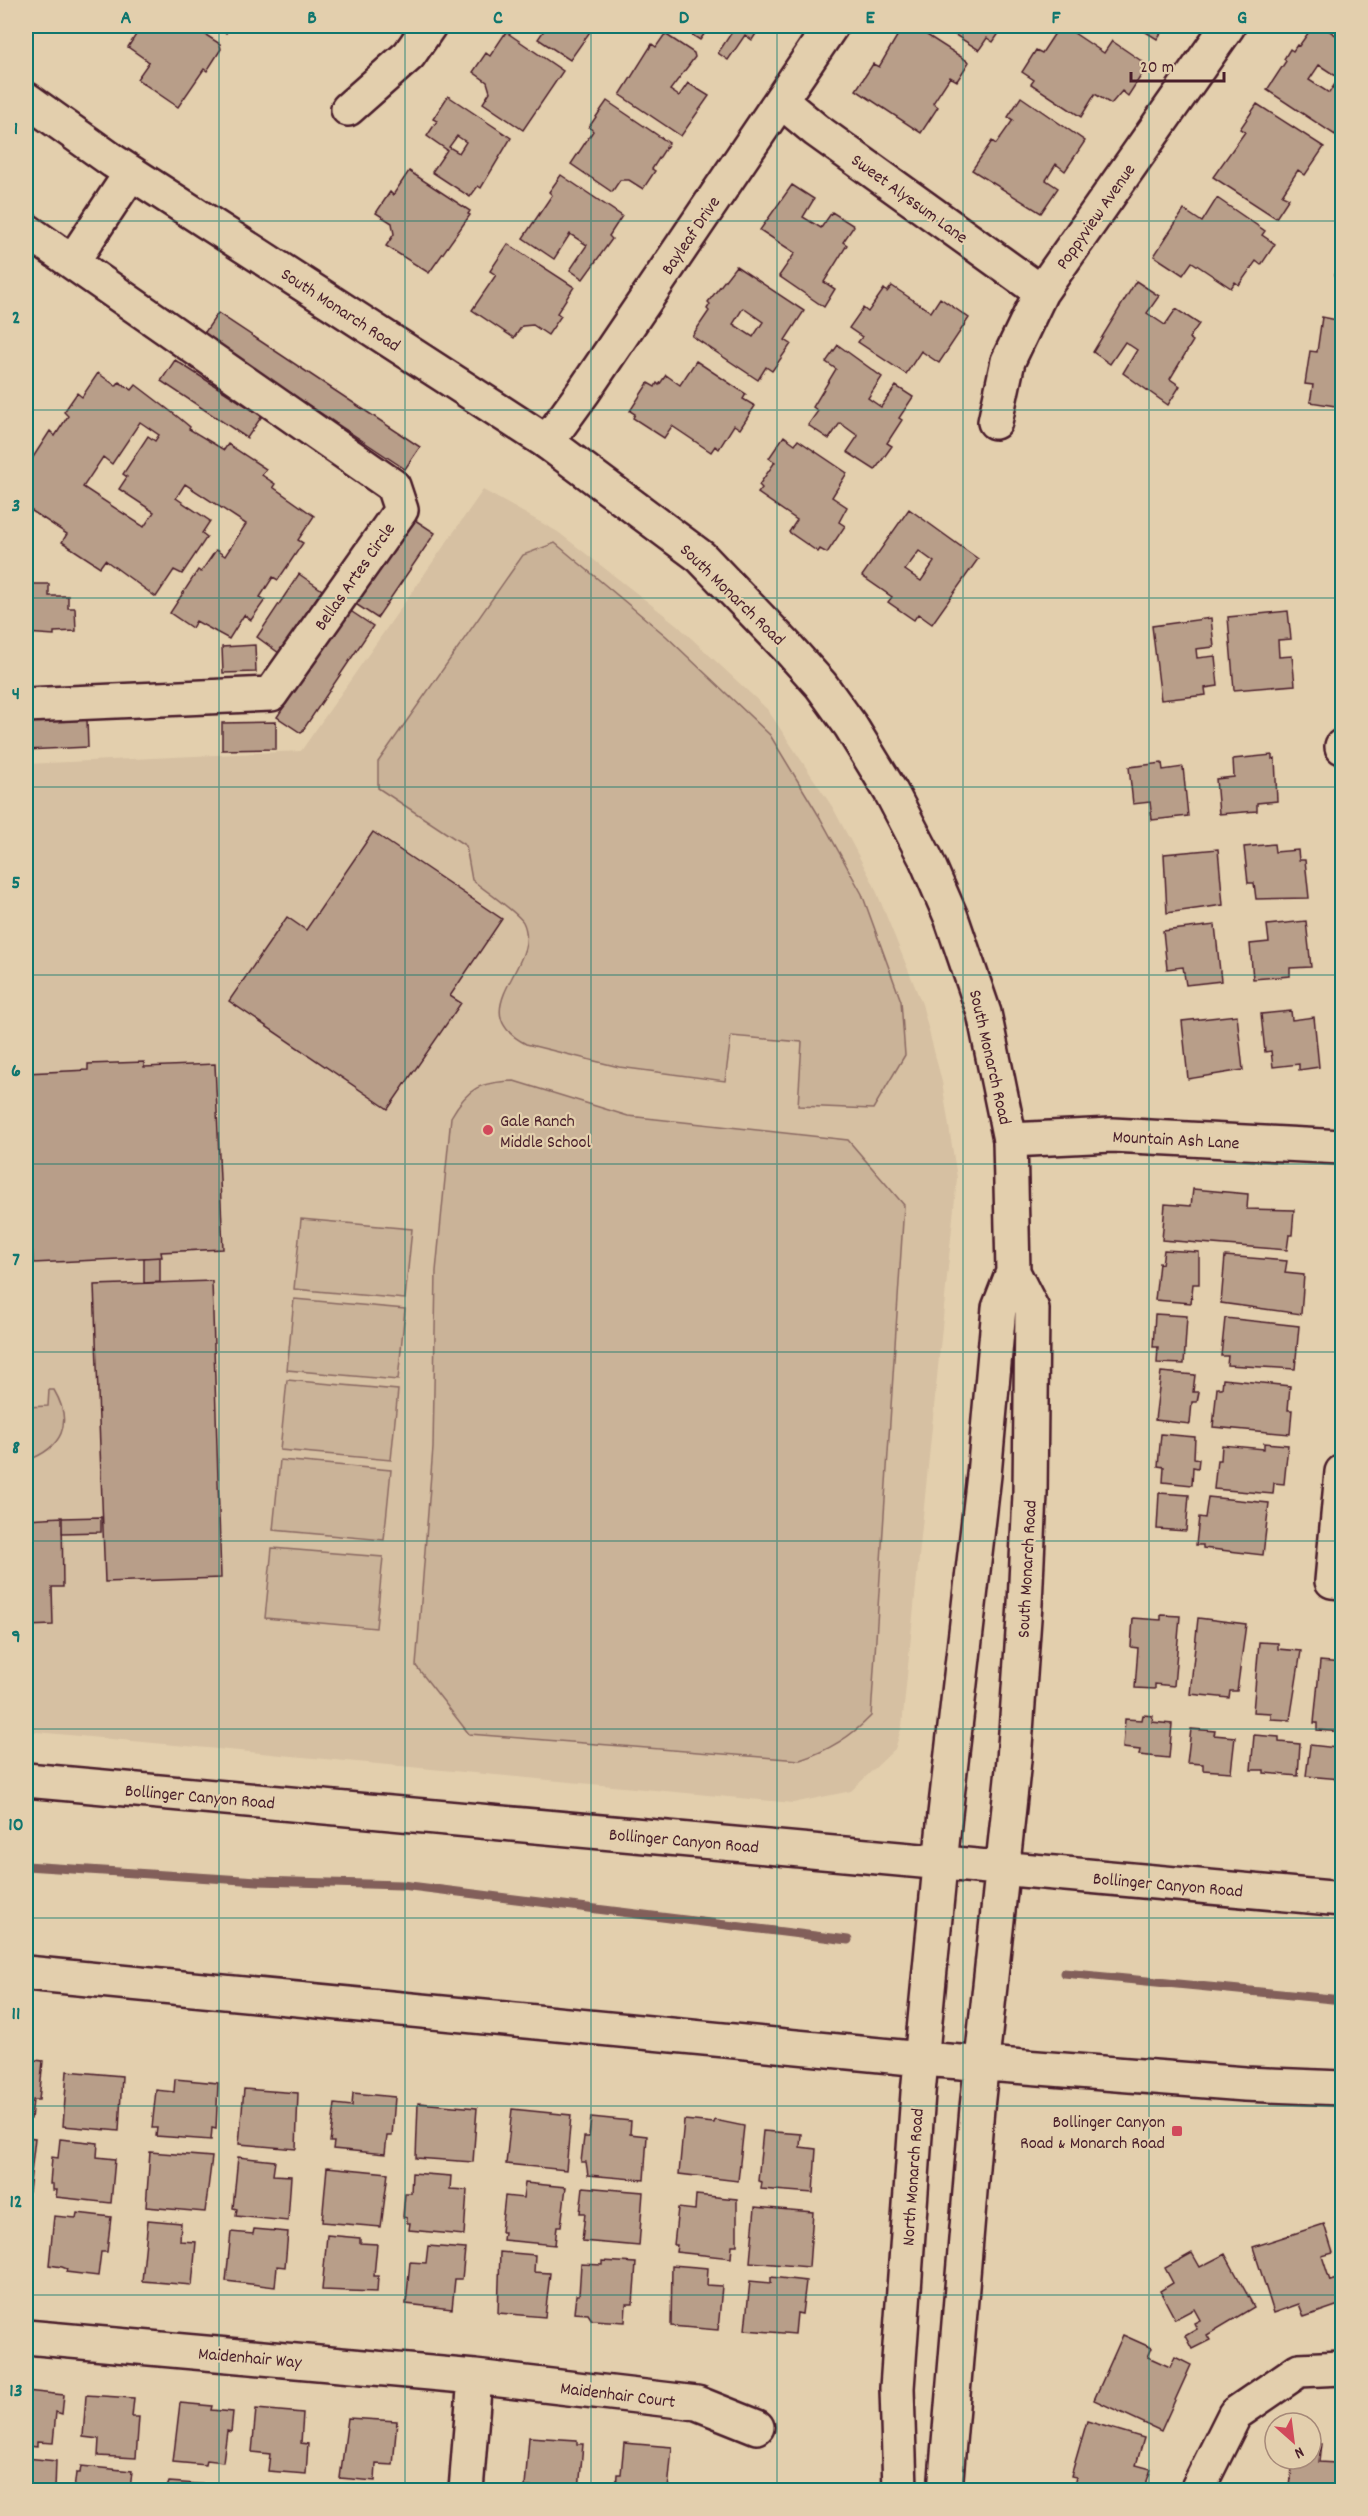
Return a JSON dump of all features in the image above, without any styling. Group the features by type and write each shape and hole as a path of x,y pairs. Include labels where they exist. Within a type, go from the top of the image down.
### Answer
{"street":[{"path":"348,109 409,55 429,26"},
{"name":"Bayleaf Drive","path":"547,442 831,26"},
{"name":"Poppyview Avenue","path":"995,422 1008,361 1041,292 1228,26"},
{"name":"South Monarch Road","path":"26,99 131,173 547,442 701,557 789,648 821,685 850,725 891,792 926,859 951,917 984,1013 1010,1140 1012,1272 999,1308 984,1475 940,1863"},
{"name":"Sweet Alyssum Lane","path":"781,100 816,130 1041,292"},
{"path":"72,262 131,173"},
{"name":"Bellas Artes Circle","path":"26,230 393,486 401,510 271,694 26,705"},
{"name":"Mountain Ash Lane","path":"1010,1140 1112,1135 1342,1148"},
{"name":"South Monarch Road","path":"1002,1869 1025,1604 1032,1365 1032,1310 1012,1272"},
{"path":"1342,1472 1332,1581 1342,1582"},
{"name":"Bollinger Canyon Road","path":"26,1780 1342,1899"},
{"name":"North Monarch Road","path":"900,2490 897,2388 922,2059 940,1863"},
{"path":"945,2490 1002,1869"},
{"path":"26,1972 922,2059 1245,2084 1342,2088"},
{"name":"Maidenhair Way","path":"26,2337 475,2377"},
{"path":"1197,2490 1235,2414 1299,2370 1342,2368"},
{"path":"466,2490 475,2377"},
{"name":"Maidenhair Court","path":"475,2377 697,2403 756,2427"}],"shaded area":[{"name":"Gale Ranch Middle School","path":"483,490 558,532 676,624 767,709 833,808 873,883 922,1004 942,1082 957,1178 902,1726 895,1749 851,1791 793,1803 26,1731 26,764 301,751"},
{"path":"555,543 666,636 770,735 819,816 862,894 901,1001 905,1055 873,1109 798,1106 802,1042 731,1036 725,1081 619,1067 526,1044 508,1031 501,1016 502,1002 523,954 526,938 523,922 472,880 466,846 378,788 378,762 523,555"},
{"path":"514,1081 628,1116 848,1140 904,1205 871,1716 847,1737 820,1752 800,1760 469,1734 416,1666 433,1448 436,1271 451,1117 463,1099 476,1088 493,1083"},
{"path":"301,1219 412,1229 405,1299 294,1289"},
{"path":"294,1299 405,1309 398,1380 287,1370"},
{"path":"287,1380 398,1390 391,1460 280,1450"},
{"path":"49,1390 54,1390 60,1402 63,1414 61,1433 48,1449 26,1461 26,1407 48,1406"},
{"path":"280,1460 391,1470 384,1540 273,1530"},
{"path":"272,1548 383,1557 376,1628 265,1618"}],"building":[{"path":"146,26 192,26 220,44 221,49 207,71 204,69 178,107 137,79 149,62 128,47 141,27 144,29"},
{"path":"214,26 231,26 226,33"},
{"path":"547,26 594,26 570,60 538,39"},
{"path":"678,26 710,26 700,40"},
{"path":"729,26 761,26 752,40 745,35 728,60 718,53 734,29"},
{"path":"903,26 913,26 969,62 957,81 950,77 933,103 938,107 921,133 856,90 873,64 879,67"},
{"path":"941,26 1004,26 993,42 987,38 979,50"},
{"path":"1136,26 1166,26 1157,39"},
{"path":"1313,26 1322,26 1342,39 1342,123 1335,135 1267,90 1286,61 1284,59 1290,49 1293,51 1297,45 1299,46","holes":["1319,65 1339,78 1329,93 1309,80"]},
{"path":"1065,27 1104,53 1112,41 1143,62 1140,65 1146,68 1128,96 1122,91 1111,104 1095,94 1081,117 1031,84 1034,80 1022,72 1036,50 1042,53 1057,30 1062,32"},
{"path":"506,32 563,71 523,130 483,103 490,92 487,82 473,72 486,53 490,56"},
{"path":"665,34 694,53 695,57 670,90 679,96 688,83 709,96 681,136 620,95 652,44 656,47"},
{"path":"448,96 511,138 481,188 478,186 470,197 432,172 447,150 427,136 437,121 433,119","holes":["457,136 466,142 459,153 449,147"]},
{"path":"1021,97 1085,141 1065,171 1056,164 1046,180 1058,188 1041,213 972,170 992,141 996,144 1013,120 1008,117"},
{"path":"607,101 669,143 652,169 655,171 643,189 629,180 620,180 612,192 571,164 593,131 589,127"},
{"path":"1257,104 1324,147 1305,175 1298,170 1282,195 1289,198 1276,218 1213,177 1245,132 1240,129"},
{"path":"409,171 470,211 468,214 470,215 429,273 386,246 394,234 392,223 376,213 390,192 393,195"},
{"path":"561,175 622,216 609,236 612,239 583,279 570,270 587,245 570,234 554,259 523,238 552,195 549,192"},
{"path":"792,185 814,199 803,217 821,228 832,212 854,226 843,242 847,245 824,282 835,289 824,307 779,276 795,253 760,230"},
{"path":"1217,198 1265,231 1262,235 1275,244 1261,265 1256,261 1239,285 1235,282 1231,288 1192,262 1183,275 1154,256 1184,210 1202,222"},
{"path":"508,244 574,287 557,313 561,316 548,335 533,325 522,326 514,338 472,310 496,275 490,271"},
{"path":"1342,259 1342,279 1335,275"},
{"path":"736,266 804,311 785,340 791,344 772,371 766,367 758,380 692,336 709,311 708,302","holes":["743,308 763,322 753,337 733,324"]},
{"path":"1136,281 1159,296 1147,313 1165,325 1176,309 1199,324 1189,338 1193,341 1170,379 1180,386 1168,405 1123,373 1137,350 1125,342 1110,364 1093,352"},
{"path":"892,286 931,312 940,298 969,318 939,363 921,351 906,374 858,342 862,337 849,328 863,308 868,312 884,289 887,292"},
{"path":"218,313 420,447 405,469 203,335"},
{"path":"1322,317 1342,321 1342,407 1310,402 1313,385 1305,384 1310,351 1317,352"},
{"path":"838,345 882,377 868,398 881,407 896,386 913,397 899,418 902,420 887,443 892,446 875,470 847,452 858,436 840,423 829,439 808,425 818,411 813,407 836,369 826,362"},
{"path":"175,360 262,416 247,438 161,381"},
{"path":"696,361 746,394 743,399 755,406 740,429 734,425 719,449 715,446 711,452 672,426 664,438 633,418 635,414 630,411 648,383 655,387 666,375 680,385"},
{"path":"98,373 116,386 119,382 132,390 136,385 178,417 190,427 189,429 224,450 228,444 266,469 262,475 275,484 273,487 314,516 298,540 303,543 278,580 273,577 260,597 265,600 251,620 244,615 229,639 196,621 192,628 170,613 198,570 201,572 216,550 225,556 246,524 185,484 176,498 210,521 202,533 207,537 182,574 174,570 156,597 105,560 100,567 62,542 67,534 26,507 26,480 31,472 26,468 50,431 55,436 68,416 64,412 77,393 82,397","holes":["140,422 159,435 155,441 148,436 123,474 127,477 119,489 154,512 144,527 83,487 103,457 112,464"]},
{"path":"784,436 795,444 798,440 847,473 832,497 847,507 839,522 845,526 827,553 820,549 818,552 789,532 797,520 758,493 762,488 759,485 775,462 769,458"},
{"path":"909,509 978,559 932,624 918,614 914,620 888,602 892,597 862,576","holes":["919,551 934,562 921,581 905,570"]},
{"path":"412,518 435,533 377,618 354,603"},
{"path":"299,574 322,590 279,653 257,637"},
{"path":"26,584 49,584 49,596 68,596 68,608 75,608 76,631 54,632 54,635 26,633"},
{"path":"349,610 373,626 301,733 277,717"},
{"path":"1288,611 1291,639 1278,640 1279,657 1292,656 1295,685 1234,690 1228,617"},
{"path":"1211,618 1214,647 1196,649 1197,658 1215,656 1218,686 1205,688 1206,695 1161,700 1152,626"},
{"path":"255,645 256,672 223,673 222,647"},
{"path":"87,720 88,747 26,750 26,722"},
{"path":"276,722 276,749 222,750 222,723"},
{"path":"1272,755 1272,759 1275,758 1277,801 1257,803 1257,811 1219,814 1216,779 1234,777 1233,759"},
{"path":"1162,763 1163,770 1183,767 1188,816 1152,820 1150,802 1133,804 1129,767"},
{"path":"373,832 502,919 450,996 461,1003 388,1109 229,1001 287,917 306,930"},
{"path":"1274,844 1275,852 1298,850 1299,860 1305,860 1309,898 1256,899 1254,883 1248,883 1244,847"},
{"path":"1218,849 1223,905 1167,913 1164,854"},
{"path":"1306,921 1311,967 1290,968 1290,976 1253,979 1250,944 1269,942 1267,925"},
{"path":"1215,925 1221,981 1186,985 1183,967 1167,969 1163,931"},
{"path":"1291,1011 1292,1020 1314,1017 1319,1067 1299,1070 1299,1064 1273,1067 1271,1051 1265,1052 1261,1014"},
{"path":"1237,1015 1243,1070 1188,1079 1182,1021"},
{"path":"144,1062 144,1067 215,1064 223,1249 161,1252 162,1257 33,1263 29,1189 26,1189 26,1073 88,1070 88,1064"},
{"path":"1193,1189 1248,1194 1247,1209 1294,1210 1292,1235 1289,1235 1287,1250 1162,1240 1165,1204 1191,1206"},
{"path":"1164,1250 1199,1252 1199,1284 1193,1284 1191,1303 1155,1300 1159,1263 1162,1264"},
{"path":"1225,1256 1287,1261 1285,1273 1304,1275 1301,1314 1221,1303"},
{"path":"160,1257 160,1282 144,1283 144,1258"},
{"path":"212,1281 221,1578 105,1582 94,1285"},
{"path":"1155,1314 1187,1316 1184,1364 1157,1363 1158,1347 1153,1347"},
{"path":"1225,1318 1299,1326 1295,1369 1227,1365 1228,1356 1221,1356"},
{"path":"1161,1372 1195,1375 1193,1392 1199,1392 1197,1402 1192,1402 1190,1424 1155,1420"},
{"path":"1223,1379 1290,1386 1288,1410 1292,1410 1290,1434 1213,1427 1217,1388 1222,1388"},
{"path":"1161,1434 1195,1437 1194,1458 1199,1459 1198,1468 1193,1467 1192,1485 1163,1482 1164,1467 1158,1466"},
{"path":"1264,1443 1288,1445 1284,1484 1274,1483 1273,1494 1214,1489 1217,1460 1221,1460 1222,1445 1264,1449"},
{"path":"1159,1493 1189,1495 1186,1531 1157,1529"},
{"path":"1208,1497 1269,1503 1263,1555 1203,1548 1203,1545 1196,1545 1199,1517 1205,1518"},
{"path":"62,1517 63,1587 52,1587 53,1625 26,1626 26,1519"},
{"path":"101,1517 101,1532 62,1533 62,1518"},
{"path":"1161,1615 1180,1616 1174,1686 1155,1684 1155,1689 1135,1688 1138,1648 1131,1647 1133,1618 1161,1620"},
{"path":"1198,1618 1246,1624 1237,1691 1230,1691 1229,1698 1190,1694"},
{"path":"1259,1642 1278,1643 1278,1649 1301,1651 1290,1720 1271,1719 1271,1713 1253,1712"},
{"path":"1320,1661 1342,1663 1342,1732 1317,1730 1317,1723 1314,1723"},
{"path":"1143,1715 1153,1716 1152,1722 1172,1724 1169,1758 1139,1755 1140,1750 1123,1748 1125,1719 1142,1720"},
{"path":"1191,1729 1215,1731 1214,1735 1235,1737 1231,1772 1203,1770 1203,1764 1187,1763"},
{"path":"1254,1735 1279,1737 1279,1742 1300,1744 1298,1776 1251,1770"},
{"path":"1310,1745 1337,1748 1338,1745 1342,1745 1341,1779 1306,1776"},
{"path":"26,2059 43,2061 39,2100 33,2100 31,2119 26,2119"},
{"path":"67,2071 122,2076 119,2131 63,2126"},
{"path":"175,2079 218,2083 216,2129 212,2128 211,2140 156,2136 157,2128 152,2128 156,2090 174,2092"},
{"path":"244,2089 298,2093 296,2149 239,2144"},
{"path":"353,2093 395,2097 392,2136 387,2136 385,2154 333,2149 334,2142 330,2142 335,2104 352,2106"},
{"path":"418,2103 477,2108 473,2162 416,2158"},
{"path":"512,2109 571,2115 566,2170 506,2164"},
{"path":"591,2117 631,2121 630,2134 647,2136 644,2180 588,2175 586,2162 581,2162 584,2137 589,2137"},
{"path":"684,2120 714,2123 715,2120 744,2126 738,2181 679,2174"},
{"path":"763,2131 801,2134 800,2147 816,2149 813,2193 761,2189 762,2182 758,2181"},
{"path":"26,2137 35,2138 29,2192 26,2192"},
{"path":"60,2139 98,2143 97,2157 115,2159 111,2203 56,2197 57,2190 53,2190 53,2184 50,2184 52,2157 58,2158"},
{"path":"150,2152 212,2157 205,2212 146,2207"},
{"path":"238,2157 275,2161 273,2175 291,2176 288,2221 236,2216 237,2209 233,2208"},
{"path":"327,2167 388,2173 381,2227 322,2222"},
{"path":"412,2173 451,2176 450,2189 467,2190 464,2235 409,2230 410,2223 407,2223 407,2218 403,2217 405,2193 411,2193"},
{"path":"525,2183 566,2187 561,2226 557,2226 555,2245 503,2240 504,2232 501,2232 505,2196 523,2198"},
{"path":"583,2187 643,2192 639,2246 582,2241 585,2213 580,2213"},
{"path":"696,2195 737,2199 737,2245 732,2245 731,2258 676,2252 677,2245 674,2245 678,2208 695,2210"},
{"path":"755,2207 813,2212 809,2267 750,2262"},
{"path":"77,2213 111,2217 107,2252 101,2252 98,2276 66,2272 67,2269 49,2265 54,2216 76,2218"},
{"path":"148,2220 181,2223 180,2241 196,2242 192,2285 142,2281"},
{"path":"1324,2224 1333,2253 1322,2256 1330,2281 1340,2278 1342,2304 1304,2317 1299,2304 1274,2313 1253,2247"},
{"path":"254,2229 288,2232 285,2267 277,2266 275,2287 226,2281 231,2232 253,2234"},
{"path":"327,2235 360,2238 360,2243 377,2244 374,2276 378,2276 377,2292 322,2290"},
{"path":"428,2246 465,2249 462,2279 455,2279 452,2309 406,2304 410,2262 426,2263"},
{"path":"500,2252 535,2255 534,2272 550,2273 545,2317 498,2313"},
{"path":"1192,2253 1200,2267 1225,2254 1254,2307 1207,2335 1210,2340 1192,2349 1185,2336 1197,2329 1194,2323 1200,2320 1194,2309 1175,2319 1160,2291 1173,2283 1165,2268"},
{"path":"602,2261 636,2263 633,2304 626,2304 625,2322 592,2320 588,2314 574,2313 576,2295 579,2295 581,2264 602,2265"},
{"path":"672,2265 708,2268 707,2285 722,2286 718,2330 671,2326"},
{"path":"771,2277 806,2281 802,2314 797,2313 795,2334 745,2330 750,2281 771,2283"},
{"path":"1123,2335 1152,2348 1148,2357 1170,2367 1175,2357 1191,2365 1161,2431 1094,2400"},
{"path":"26,2391 64,2395 62,2414 56,2412 53,2443 37,2442 37,2447 26,2446"},
{"path":"86,2395 134,2398 132,2417 139,2417 136,2458 98,2456 99,2439 83,2437"},
{"path":"180,2403 212,2406 211,2410 233,2412 231,2432 227,2431 223,2462 207,2460 206,2465 173,2462"},
{"path":"256,2409 303,2413 301,2443 308,2444 306,2474 268,2471 270,2454 252,2452"},
{"path":"348,2418 397,2421 393,2465 376,2464 375,2481 340,2478"},
{"path":"1087,2421 1144,2438 1136,2465 1151,2469 1144,2490 1116,2490 1100,2486 1099,2490 1073,2490 1076,2477 1071,2476"},
{"path":"529,2437 577,2440 577,2444 583,2444 579,2490 545,2490 546,2488 525,2487"},
{"path":"624,2443 672,2447 668,2490 616,2490 617,2474 621,2474"},
{"path":"1338,2446 1342,2446 1342,2490 1297,2490 1297,2488 1290,2487 1292,2471 1323,2471 1323,2462 1336,2463"},
{"path":"26,2458 56,2461 55,2490 26,2490"},
{"path":"81,2466 132,2471 130,2490 74,2490 76,2473 80,2473"},
{"path":"169,2482 225,2486 225,2490 166,2490"},
{"path":"248,2483 303,2489 247,2490"}],"waterway":[{"path":"26,1866 258,1881 402,1885 848,1940"},
{"path":"1064,1973 1342,2000"}],"place":[{"name":"Gale Ranch Middle School","path":"488,1130"},
{"name":"Bollinger Canyon Road & Monarch Road","path":"1177,2131"}]}
